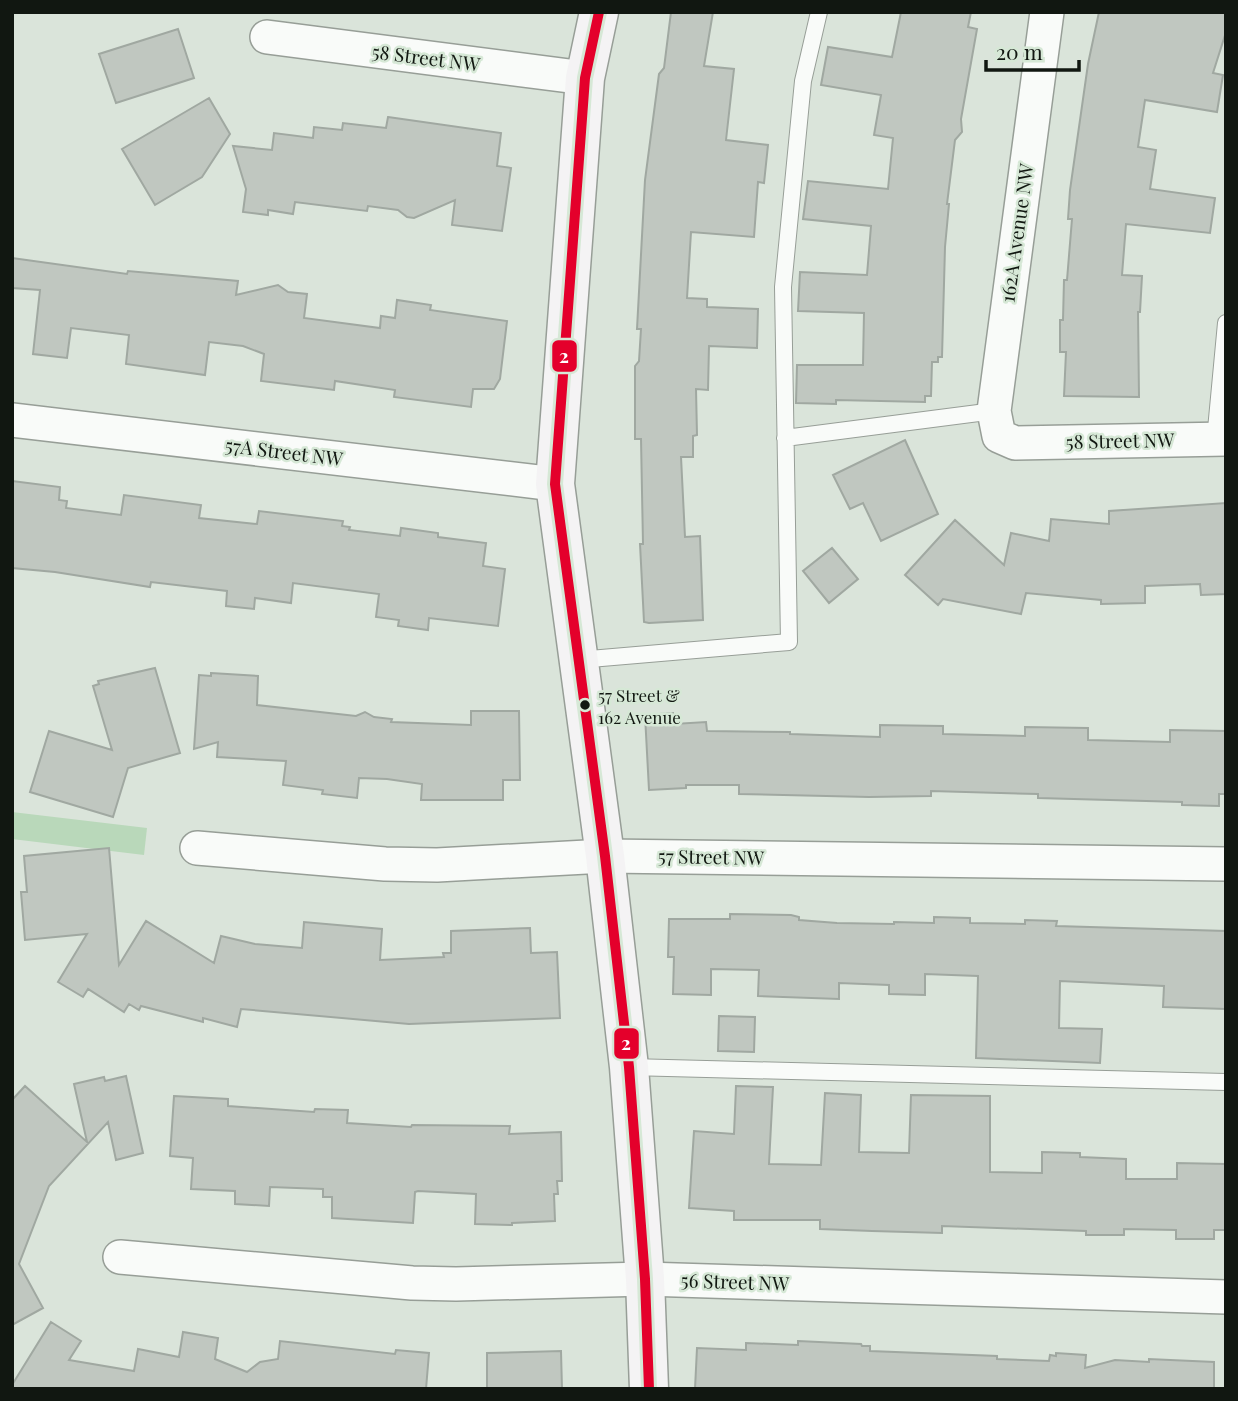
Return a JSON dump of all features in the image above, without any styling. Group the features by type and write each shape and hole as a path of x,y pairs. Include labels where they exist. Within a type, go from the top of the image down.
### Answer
{"street":[{"path":"599,12 585,78 555,484 606,856 629,1067 645,1279 649,1389"},
{"name":"162A Avenue NW","path":"993,411 1046,12"},
{"name":"58 Street NW","path":"267,37 585,78"},
{"name":"58 Street NW","path":"993,411 999,436 1015,443 1220,439"},
{"name":"57A Street NW","path":"12,421 555,484"},
{"name":"57 Street NW","path":"197,848 411,864 606,856 1226,864"},
{"name":"56 Street NW","path":"120,1257 412,1283 645,1279 1226,1297"}],"lane":[{"path":"578,660 789,642 783,288 803,81 819,12"},
{"path":"1220,439 1226,323"},
{"path":"785,438 993,411"},
{"path":"629,1067 1226,1082"}],"green space":[{"path":"12,812 147,828 144,855 12,839"}],"building":[{"path":"671,12 713,12 704,66 734,69 726,140 768,145 764,183 758,182 754,237 691,232 687,298 707,299 707,307 758,309 757,348 709,346 708,390 696,389 697,435 693,436 693,457 681,457 685,537 700,536 703,620 649,623 644,622 640,544 643,544 641,439 635,439 635,366 639,361 641,329 637,329 645,180 659,74 664,68"},
{"path":"901,12 971,12 968,27 977,29 961,119 962,132 955,140 947,204 942,357 938,357 938,362 932,362 931,396 925,396 925,402 836,400 836,404 796,403 797,365 863,365 864,313 798,311 800,272 867,275 871,226 803,219 808,181 888,189 893,138 874,135 881,95 821,85 828,47 892,57"},
{"path":"1099,12 1226,12 1226,32 1213,73 1223,75 1217,112 1145,100 1138,147 1156,150 1150,189 1215,198 1210,233 1126,224 1122,275 1142,276 1138,312 1139,397 1064,396 1066,352 1060,352 1060,320 1063,320 1064,280 1067,280 1072,219 1068,219 1070,190 1088,64"},
{"path":"178,29 194,78 116,103 99,54"},
{"path":"209,98 230,134 202,177 155,205 122,149"},
{"path":"388,117 501,133 497,166 511,168 502,231 452,225 455,200 414,218 407,217 398,210 368,206 367,211 295,202 293,214 268,210 268,215 243,212 246,189 233,146 272,150 274,133 313,138 314,127 342,130 343,123 386,128"},
{"path":"12,258 127,274 128,271 238,281 236,295 278,285 288,292 307,294 304,318 380,328 381,316 395,318 397,300 431,305 430,310 507,321 500,379 494,389 473,389 471,407 394,397 395,390 335,381 334,390 261,381 264,354 243,346 209,342 205,375 126,364 129,335 71,328 67,358 33,354 40,290 12,288"},
{"path":"905,440 938,514 881,541 863,503 850,509 833,475"},
{"path":"12,481 60,487 59,500 67,501 66,508 121,515 124,495 201,505 199,518 257,524 259,511 343,521 342,526 350,527 349,530 400,536 401,528 438,533 438,537 486,543 483,566 505,569 498,626 429,618 428,630 398,626 399,620 376,617 379,594 293,583 291,603 255,598 254,609 226,606 227,591 151,582 150,587 12,568"},
{"path":"1226,503 1226,594 1201,595 1200,584 1145,586 1145,603 1101,604 1101,600 1026,593 1021,614 943,599 938,605 905,575 955,520 1004,565 1011,533 1049,541 1051,519 1109,524 1109,511"},
{"path":"832,548 858,579 829,603 803,571"},
{"path":"155,668 180,753 128,768 113,817 30,792 49,731 112,750 93,686 99,684 98,681"},
{"path":"211,673 258,676 257,705 356,716 365,712 374,717 392,719 391,722 471,725 471,711 519,711 520,780 503,780 503,800 421,800 422,784 387,779 359,778 357,798 322,794 323,790 283,785 286,761 217,757 218,742 194,749 199,675 211,676"},
{"path":"673,713 674,724 706,722 707,731 880,737 880,725 943,726 943,734 1025,736 1025,727 1088,728 1088,740 1170,742 1170,730 1226,731 1226,794 1219,794 1219,806 1182,805 1182,802 1038,798 1038,794 931,791 931,796 869,797 739,794 739,785 686,785 686,788 649,790 645,715"},
{"path":"109,848 119,965 146,921 214,963 221,936 255,944 302,948 304,922 382,929 380,960 444,957 443,953 451,953 451,931 530,928 531,953 557,952 560,1018 409,1024 241,1009 237,1027 203,1018 203,1022 141,1006 139,1010 129,1004 124,1012 88,989 83,997 58,982 87,934 25,940 21,892 27,892 24,856"},
{"path":"730,914 791,915 799,917 799,920 837,923 934,923 934,917 970,918 970,923 1025,924 1025,920 1057,921 1056,926 1226,931 1226,1009 1163,1007 1164,986 1060,981 1059,1028 1102,1029 1100,1063 976,1058 978,976 925,974 925,995 889,994 889,985 839,983 839,999 758,996 759,970 711,969 711,995 673,994 674,957 668,957 669,919 730,919"},
{"path":"719,1016 755,1017 754,1052 718,1051"},
{"path":"126,1076 143,1153 116,1160 108,1122 49,1186 19,1264 43,1308 12,1325 12,1100 25,1086 87,1142 74,1084 104,1077 105,1081"},
{"path":"736,1086 773,1087 769,1164 821,1165 825,1093 861,1095 859,1152 909,1153 911,1095 990,1096 990,1172 1042,1173 1042,1152 1080,1153 1080,1157 1126,1159 1126,1179 1177,1179 1177,1163 1226,1164 1226,1230 1214,1230 1214,1239 1176,1239 1176,1230 1124,1229 1124,1235 1086,1235 1086,1231 942,1226 942,1233 820,1229 820,1220 734,1220 734,1211 689,1208 694,1131 734,1134"},
{"path":"174,1096 228,1099 228,1106 314,1112 315,1109 348,1110 347,1123 411,1127 510,1126 509,1134 561,1132 562,1181 557,1181 558,1194 554,1194 555,1221 512,1225 475,1224 476,1194 415,1192 413,1223 332,1218 332,1197 323,1197 323,1189 270,1187 269,1206 235,1204 235,1191 191,1189 193,1158 170,1156"},
{"path":"51,1322 81,1341 69,1360 134,1371 138,1349 179,1357 183,1332 218,1338 215,1359 247,1372 260,1362 278,1359 280,1341 395,1354 396,1350 429,1353 426,1389 12,1389"},
{"path":"798,1341 861,1344 870,1346 870,1351 997,1356 997,1359 1049,1361 1050,1355 1056,1356 1056,1353 1086,1355 1085,1368 1115,1360 1214,1362 1214,1389 695,1389 697,1348 746,1350 746,1343 798,1345"},
{"path":"561,1351 562,1389 487,1389 487,1353"}],"transit line":[{"name":"2","path":"599,12 585,78 555,484 605,856 629,1067 645,1279 649,1389"}],"place":[{"name":"57 Street & 162 Avenue","path":"585,705"}]}
